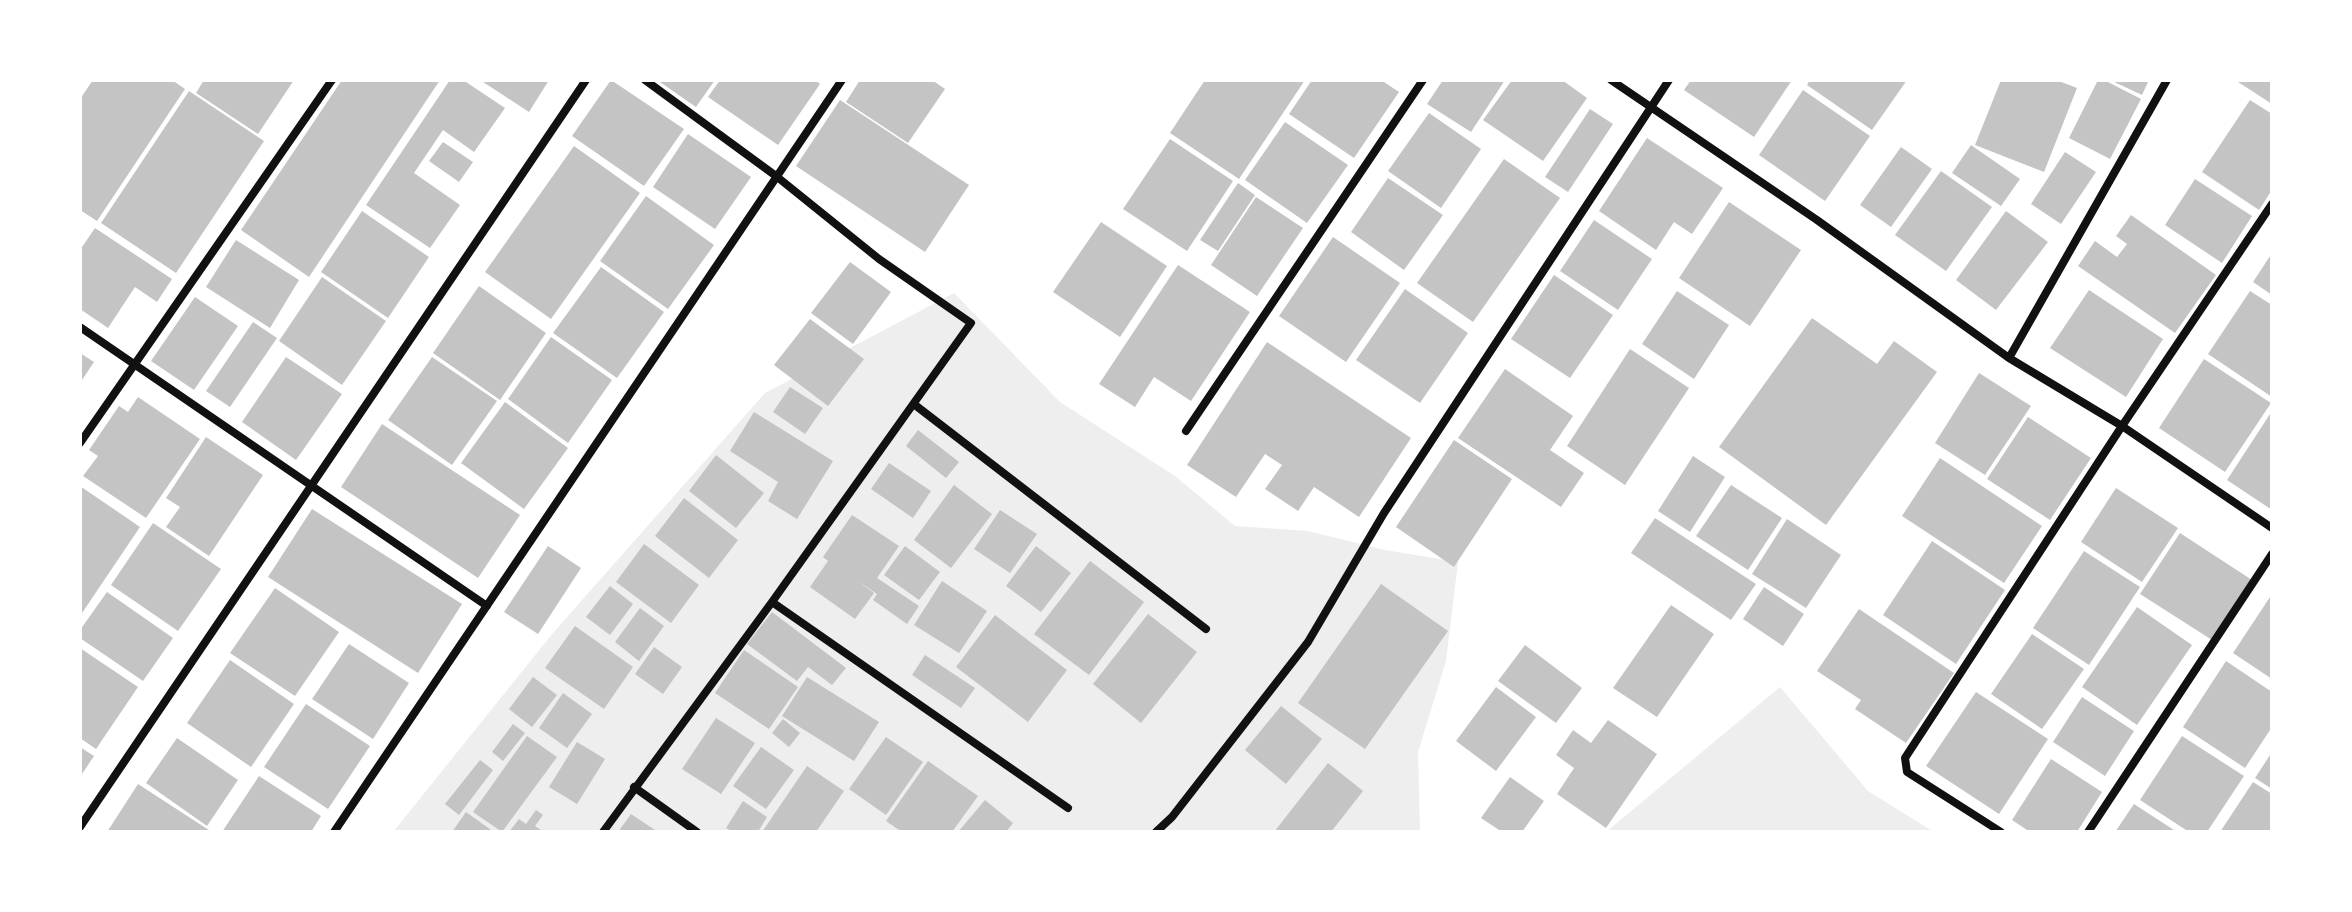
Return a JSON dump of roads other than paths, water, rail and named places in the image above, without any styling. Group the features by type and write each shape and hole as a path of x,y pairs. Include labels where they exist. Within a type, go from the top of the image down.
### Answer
{"street":[{"path":"80,443 332,80"},
{"path":"80,827 586,80"},
{"path":"603,832 915,405 971,323 879,259 776,176 645,80"},
{"path":"334,832 842,80"},
{"path":"1186,431 1423,80"},
{"path":"1611,80 1817,220 2009,358 2122,426 2272,528"},
{"path":"1156,832 1172,817 1308,642 1384,513 1669,80"},
{"path":"2009,358 2167,80"},
{"path":"2001,832 1907,772 1905,758 2122,426 2272,204"},
{"path":"80,327 487,606"},
{"path":"915,405 1206,629"},
{"path":"2088,832 2272,554"},
{"path":"772,602 1068,808"},
{"path":"634,787 697,832"}]}
